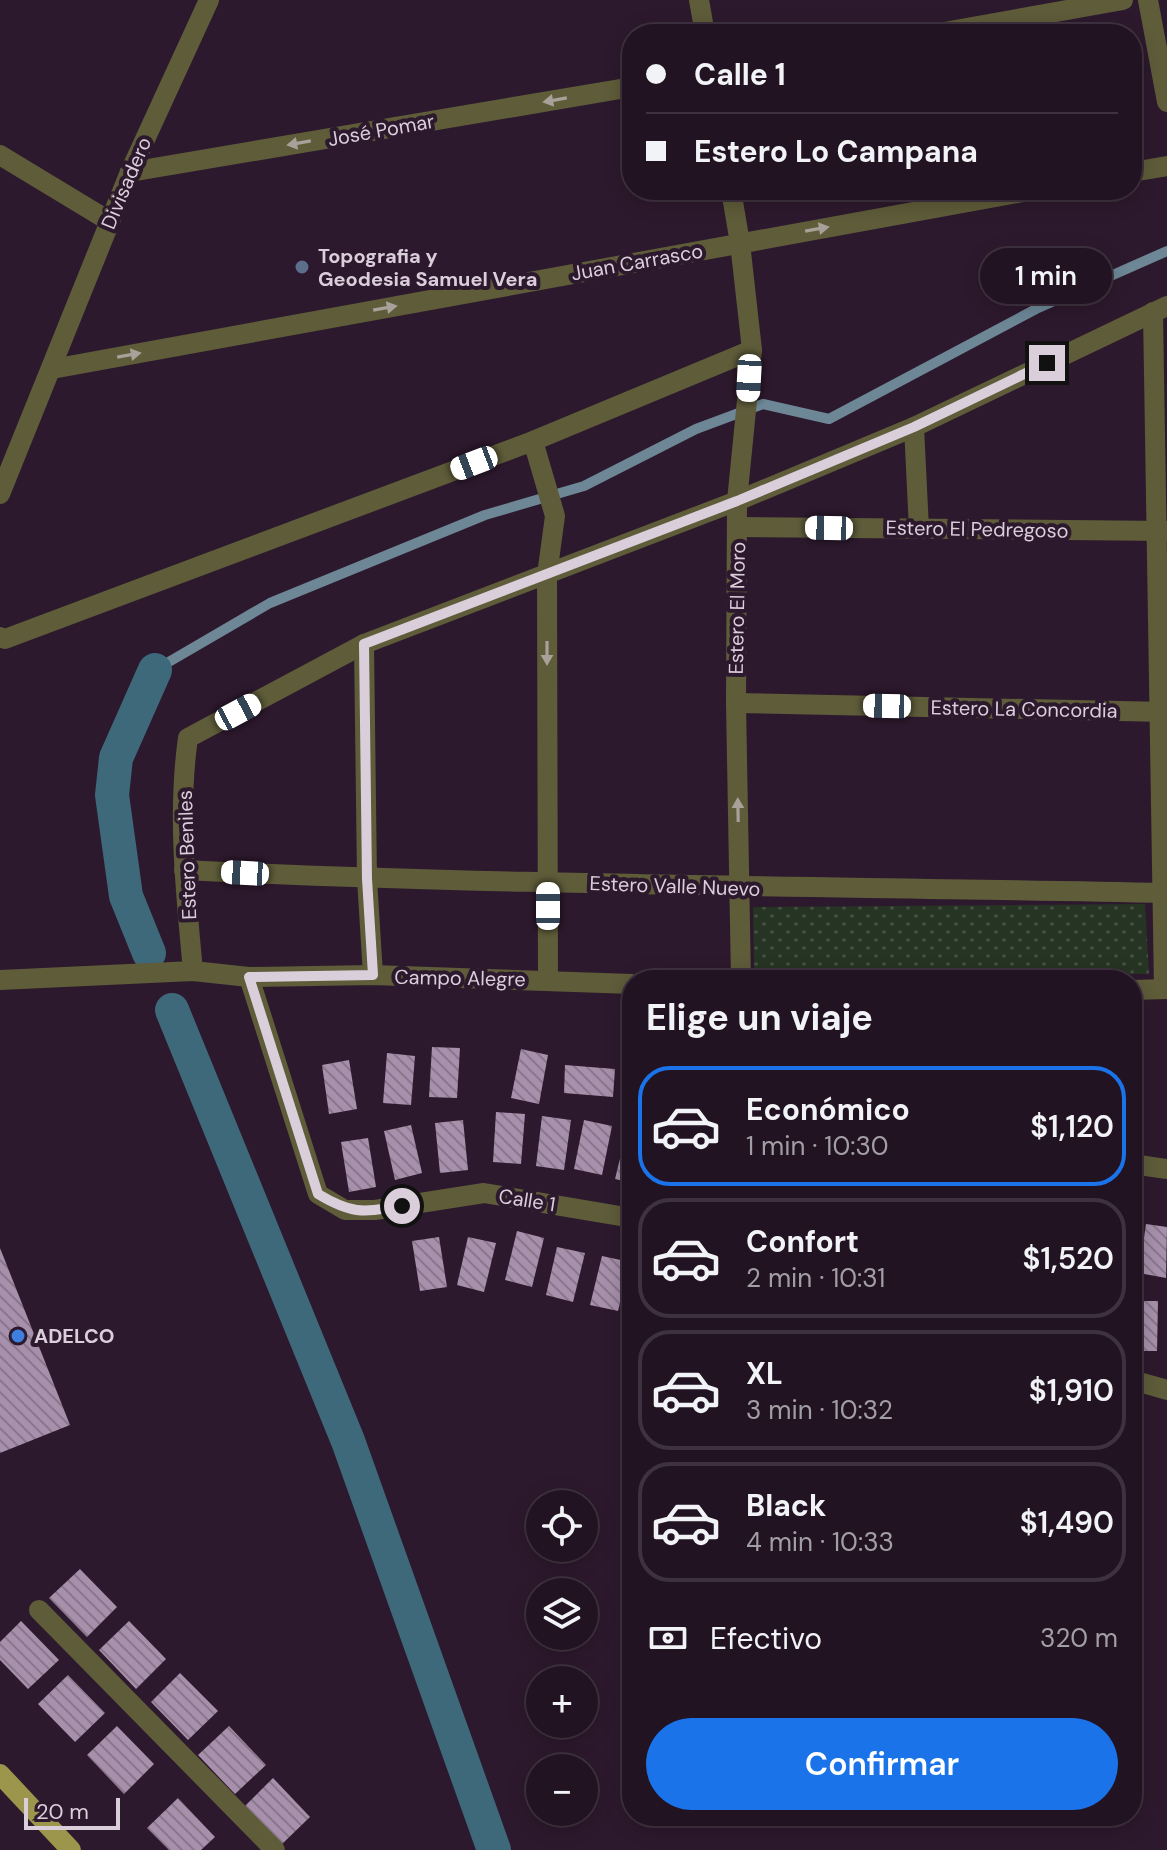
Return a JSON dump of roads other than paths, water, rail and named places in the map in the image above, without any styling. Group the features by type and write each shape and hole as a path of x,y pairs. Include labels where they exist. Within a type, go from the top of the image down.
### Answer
{"main road":[{"path":"0,1774 71,1850"}],"street":[{"name":"Divisadero","path":"0,494 109,221 209,0"},
{"path":"699,0 703,24"},
{"path":"989,24 1123,0"},
{"path":"1148,0 1167,102"},
{"name":"José Pomar","path":"130,172 622,89"},
{"path":"0,155 109,221"},
{"path":"1142,170 1167,166"},
{"name":"Estero El Moro","path":"733,200 752,350 737,501 736,703 741,970"},
{"name":"Juan Carrasco","path":"52,369 979,200"},
{"path":"373,975 367,879 364,644 737,501 914,427 1160,309 1165,989 1142,990"},
{"path":"0,637 5,639 20,634 533,441 752,350"},
{"path":"914,427 919,529"},
{"path":"533,441 555,516 547,575 548,980"},
{"name":"Estero El Pedregoso","path":"739,527 1162,531"},
{"name":"Estero Beniles","path":"193,971 184,870 188,738 364,644"},
{"name":"Estero La Concordia","path":"736,703 1163,712"},
{"name":"Estero Valle Nuevo","path":"184,870 367,879 739,888 1165,893"},
{"name":"Campo Alegre","path":"0,980 193,971 249,977 373,975 622,984"},
{"name":"Calle 1","path":"249,977 318,1194 345,1210 375,1210 484,1193 622,1216"},
{"path":"1142,1165 1167,1169"},
{"path":"1142,1383 1167,1390"},
{"path":"39,1610 275,1850"}],"waterway":[{"path":"155,670 270,603 485,515 584,486 696,429 763,404 829,419 1036,309 1167,251"},
{"path":"149,953 126,896 112,795 116,758 155,670"},
{"path":"172,1010 348,1441 494,1850"}],"place":[{"name":"Topografia y Geodesia Samuel Vera","path":"302,267"},
{"name":"ADELCO","path":"18,1336"}]}
